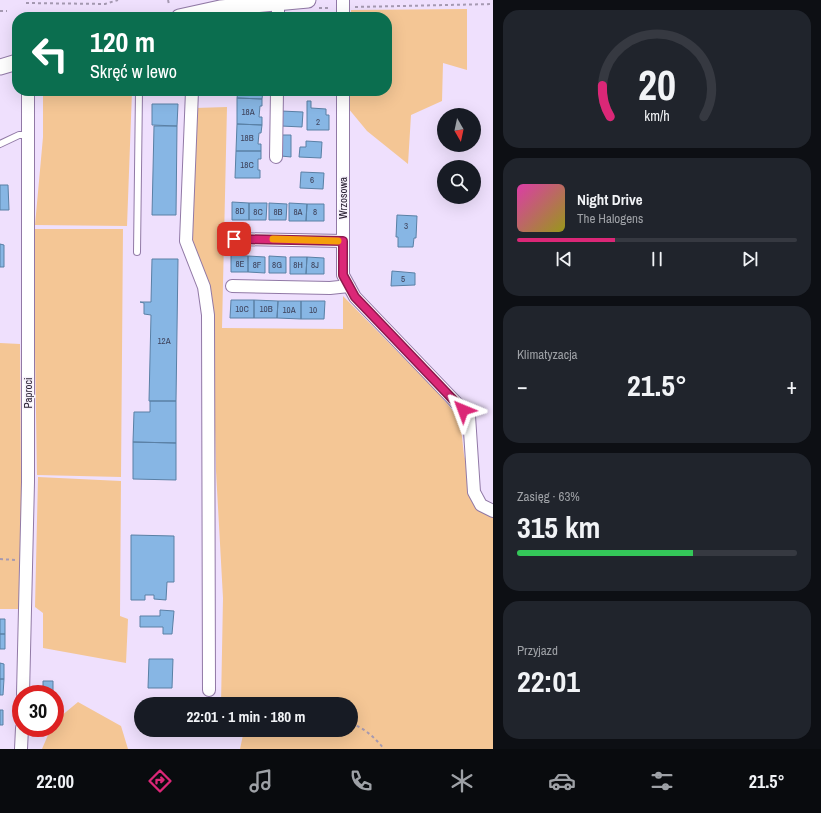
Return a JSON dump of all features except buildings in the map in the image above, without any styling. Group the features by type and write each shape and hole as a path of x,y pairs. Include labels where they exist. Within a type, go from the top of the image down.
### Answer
{"street":[{"path":"203,12 220,8 308,0"},
{"path":"343,0 343,12"},
{"path":"278,2 278,12"},
{"path":"0,67 12,63"},
{"name":"Paproci","path":"23,685 28,482 28,96"},
{"path":"192,96 186,241 204,287 208,315 209,690"},
{"path":"276,157 277,96"},
{"name":"Wrzosowa","path":"343,96 343,275 355,297 468,416 474,492 481,505 493,512"},
{"path":"234,239 343,241"},
{"path":"232,286 330,288 349,286"},
{"path":"21,749 22,737"}],"lane":[{"path":"136,252 139,96"},
{"path":"0,144 19,135 28,135"}],"path":[{"path":"26,3 49,2 105,4 118,0"},
{"path":"168,0 169,4"},
{"path":"0,11 7,11"},
{"path":"358,727 377,740 384,749"}],"shaded area":[{"path":"467,9 467,70 443,63 442,101 411,115 408,164 367,131 348,108 349,96 392,96 392,12 351,12 351,10"},
{"path":"43,96 132,96 127,226 35,225 43,137"},
{"path":"227,107 222,328 343,329 343,296 438,393 460,419 464,455 474,492 493,511 493,749 240,749 243,737 358,737 358,697 221,697 223,598 216,471 212,294 189,242 195,108"},
{"path":"33,229 123,229 121,477 37,475"},
{"path":"0,343 20,344 22,609 0,609"},
{"path":"38,477 121,481 120,616 128,619 126,663 43,648 43,613 35,607"},
{"path":"78,702 121,726 128,749 42,749 47,737 64,737 64,714"}],"slow traffic":[{"path":"273,239 338,241"}],"route":[{"path":"234,239 343,241 343,275 355,297 463,410"}]}
